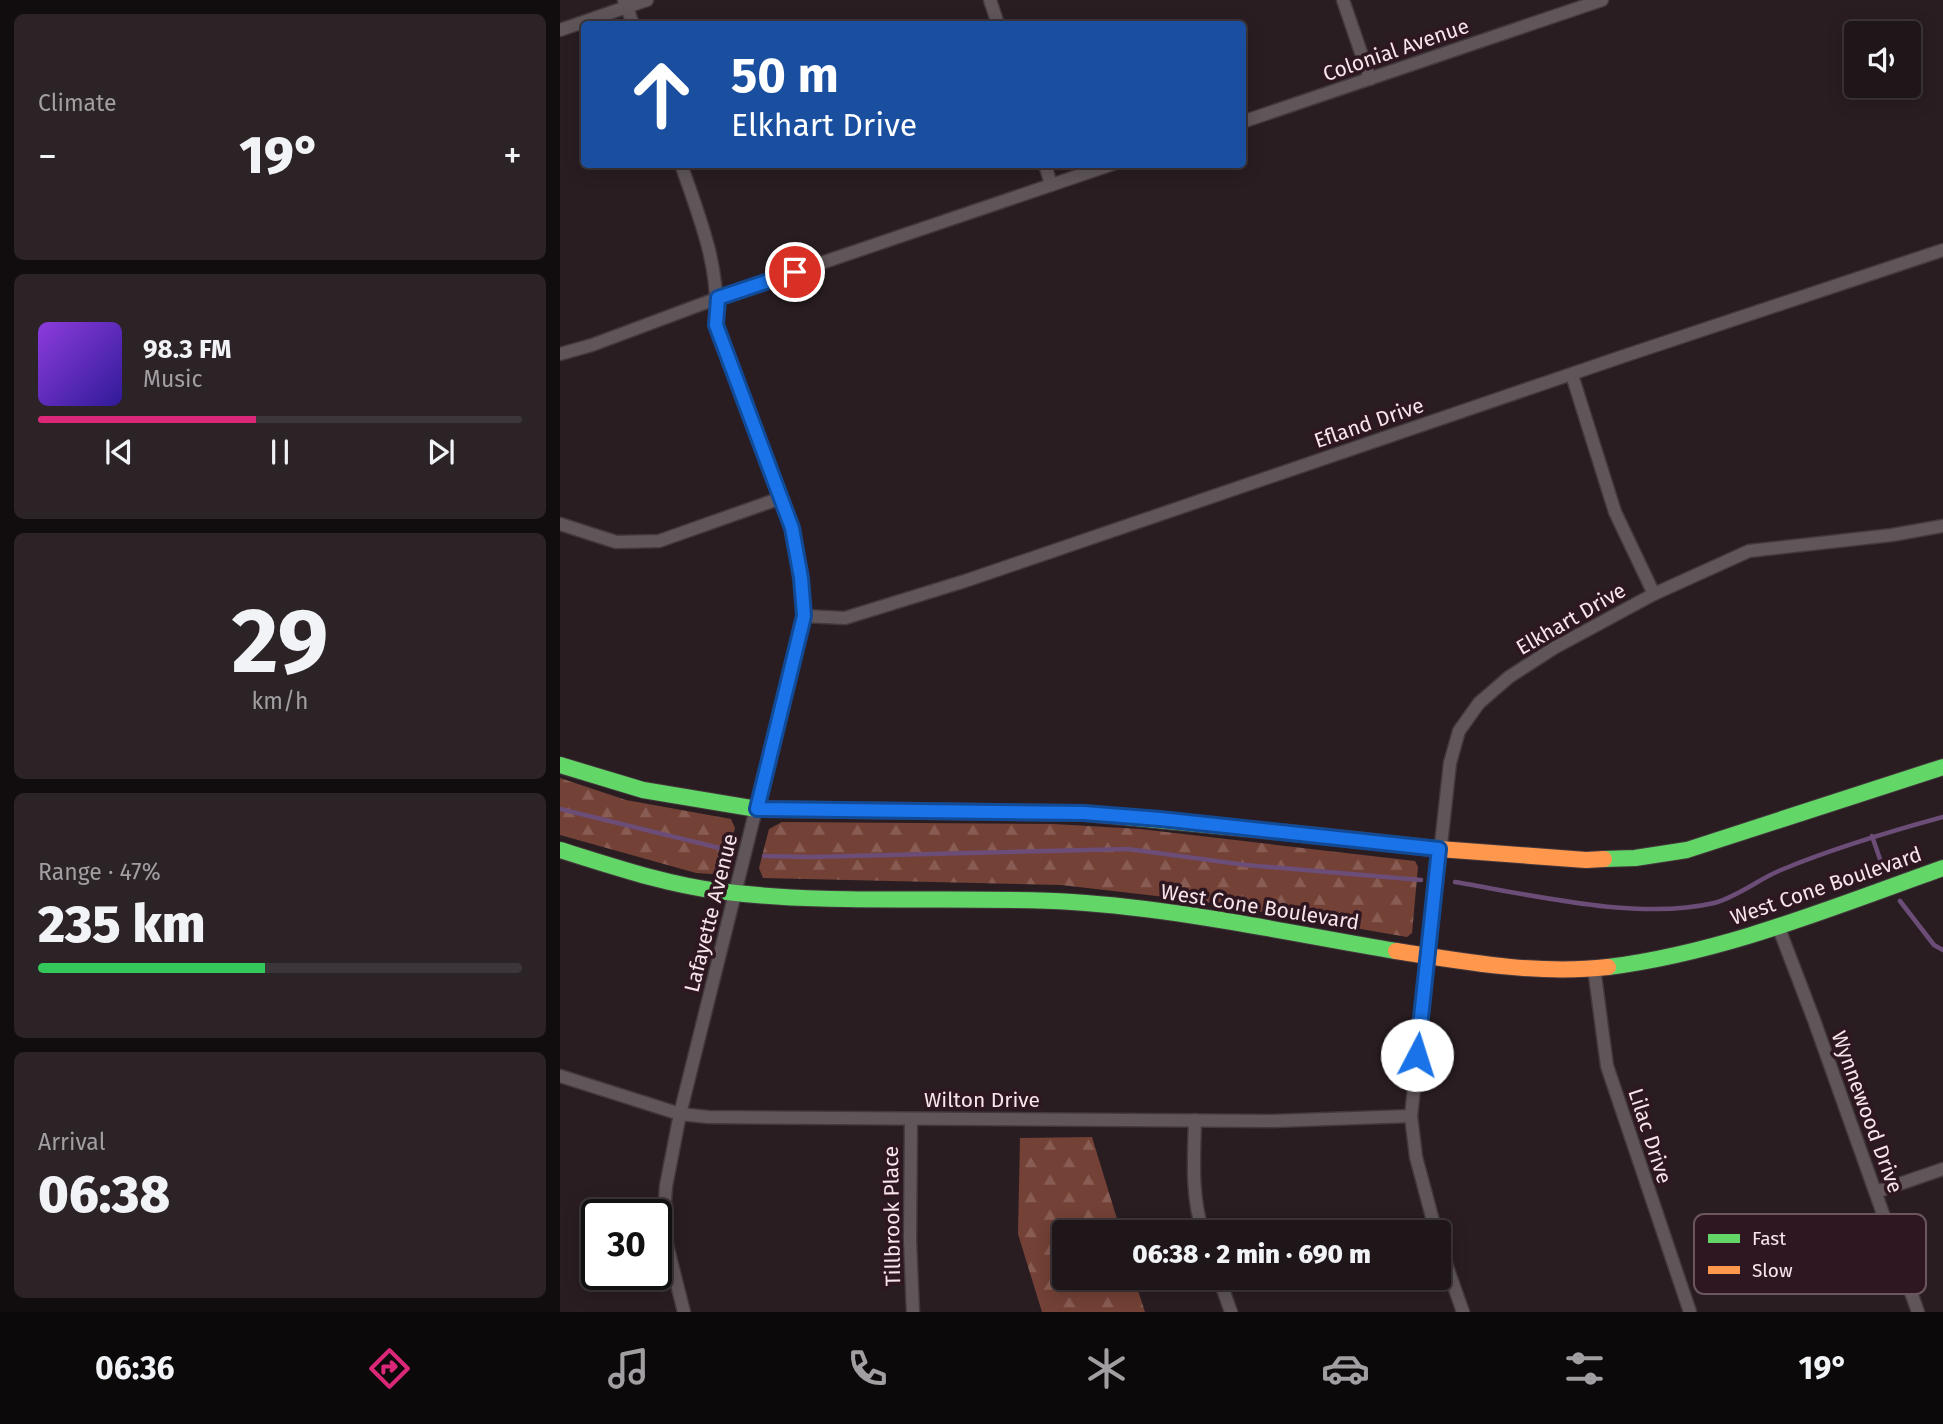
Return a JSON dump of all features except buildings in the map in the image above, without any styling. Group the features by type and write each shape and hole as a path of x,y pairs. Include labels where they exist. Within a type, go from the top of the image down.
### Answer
{"main road":[{"path":"560,765 643,790 757,809 1084,813 1439,849 1586,860 1635,858 1674,852 1744,833 1943,767"},
{"name":"West Cone Boulevard","path":"560,850 687,886 736,893 864,899 1027,900 1119,906 1427,955 1533,968 1594,968 1682,955 1778,926 1943,868"}],"street":[{"path":"582,21 625,4 647,0"},
{"path":"990,0 997,21"},
{"path":"1343,0 1370,79"},
{"name":"Colonial Avenue","path":"1246,120 1602,0"},
{"path":"625,4 632,21"},
{"path":"560,30 581,22"},
{"name":"Lafayette Avenue","path":"682,168 710,249 718,298 716,325 792,528 801,578 804,616 680,1114 666,1186 663,1229 684,1312"},
{"path":"1046,168 1051,185"},
{"path":"560,354 1101,168"},
{"name":"Efland Drive","path":"804,616 845,618 951,585 1943,250"},
{"path":"1572,375 1615,512 1654,594"},
{"path":"560,524 616,542 659,541 781,498"},
{"name":"Elkhart Drive","path":"1433,1220 1416,1157 1411,1116 1450,763 1459,731 1479,703 1509,677 1543,655 1654,594 1749,551 1892,535 1943,526"},
{"name":"Wynnewood Drive","path":"1778,926 1884,1214"},
{"name":"Lilac Drive","path":"1594,968 1607,1066 1690,1312"},
{"name":"Wilton Drive","path":"560,1076 680,1114 708,1117 1273,1121 1411,1116"},
{"name":"Tillbrook Place","path":"911,1119 909,1241 913,1312"},
{"path":"1195,1120 1193,1163 1195,1209 1199,1220"},
{"path":"1876,1192 1943,1169"},
{"path":"1451,1279 1462,1312"},
{"path":"1223,1290 1231,1312"},
{"name":"Wynnewood Drive","path":"1912,1294 1918,1312"}],"green space":[{"path":"560,778 626,800 731,819 735,828 724,869 712,874 696,873 560,835"},
{"path":"782,822 1054,824 1140,829 1415,861 1418,867 1412,933 1407,937 1200,901 1061,885 763,878 759,868 769,829"},
{"path":"1092,1137 1117,1220 1052,1220 1052,1290 1138,1290 1145,1312 1042,1312 1018,1234 1020,1138"}],"waterway":[{"path":"560,809 732,851"},
{"path":"1455,882 1619,908 1684,908 1723,900 1801,862 1943,817"},
{"path":"1872,836 1883,868"},
{"path":"764,856 1128,849 1246,865 1421,880"},
{"path":"1900,901 1934,945 1943,950"}],"traffic: fast":[{"path":"560,765 643,790 757,809 1084,813 1321,836"},
{"path":"1604,859 1635,858 1687,850 1943,767"},
{"path":"560,850 658,879 718,891 807,898 1028,900 1113,905 1194,916 1396,951"},
{"path":"1608,967 1694,951 1736,939 1820,913 1943,868"}],"traffic: slow":[{"path":"1321,836 1439,849 1604,859"},
{"path":"1396,951 1529,968 1608,967"}],"route":[{"path":"795,272 718,298 716,325 792,528 801,578 804,616 757,809 1084,813 1439,849 1417,1055"}]}
